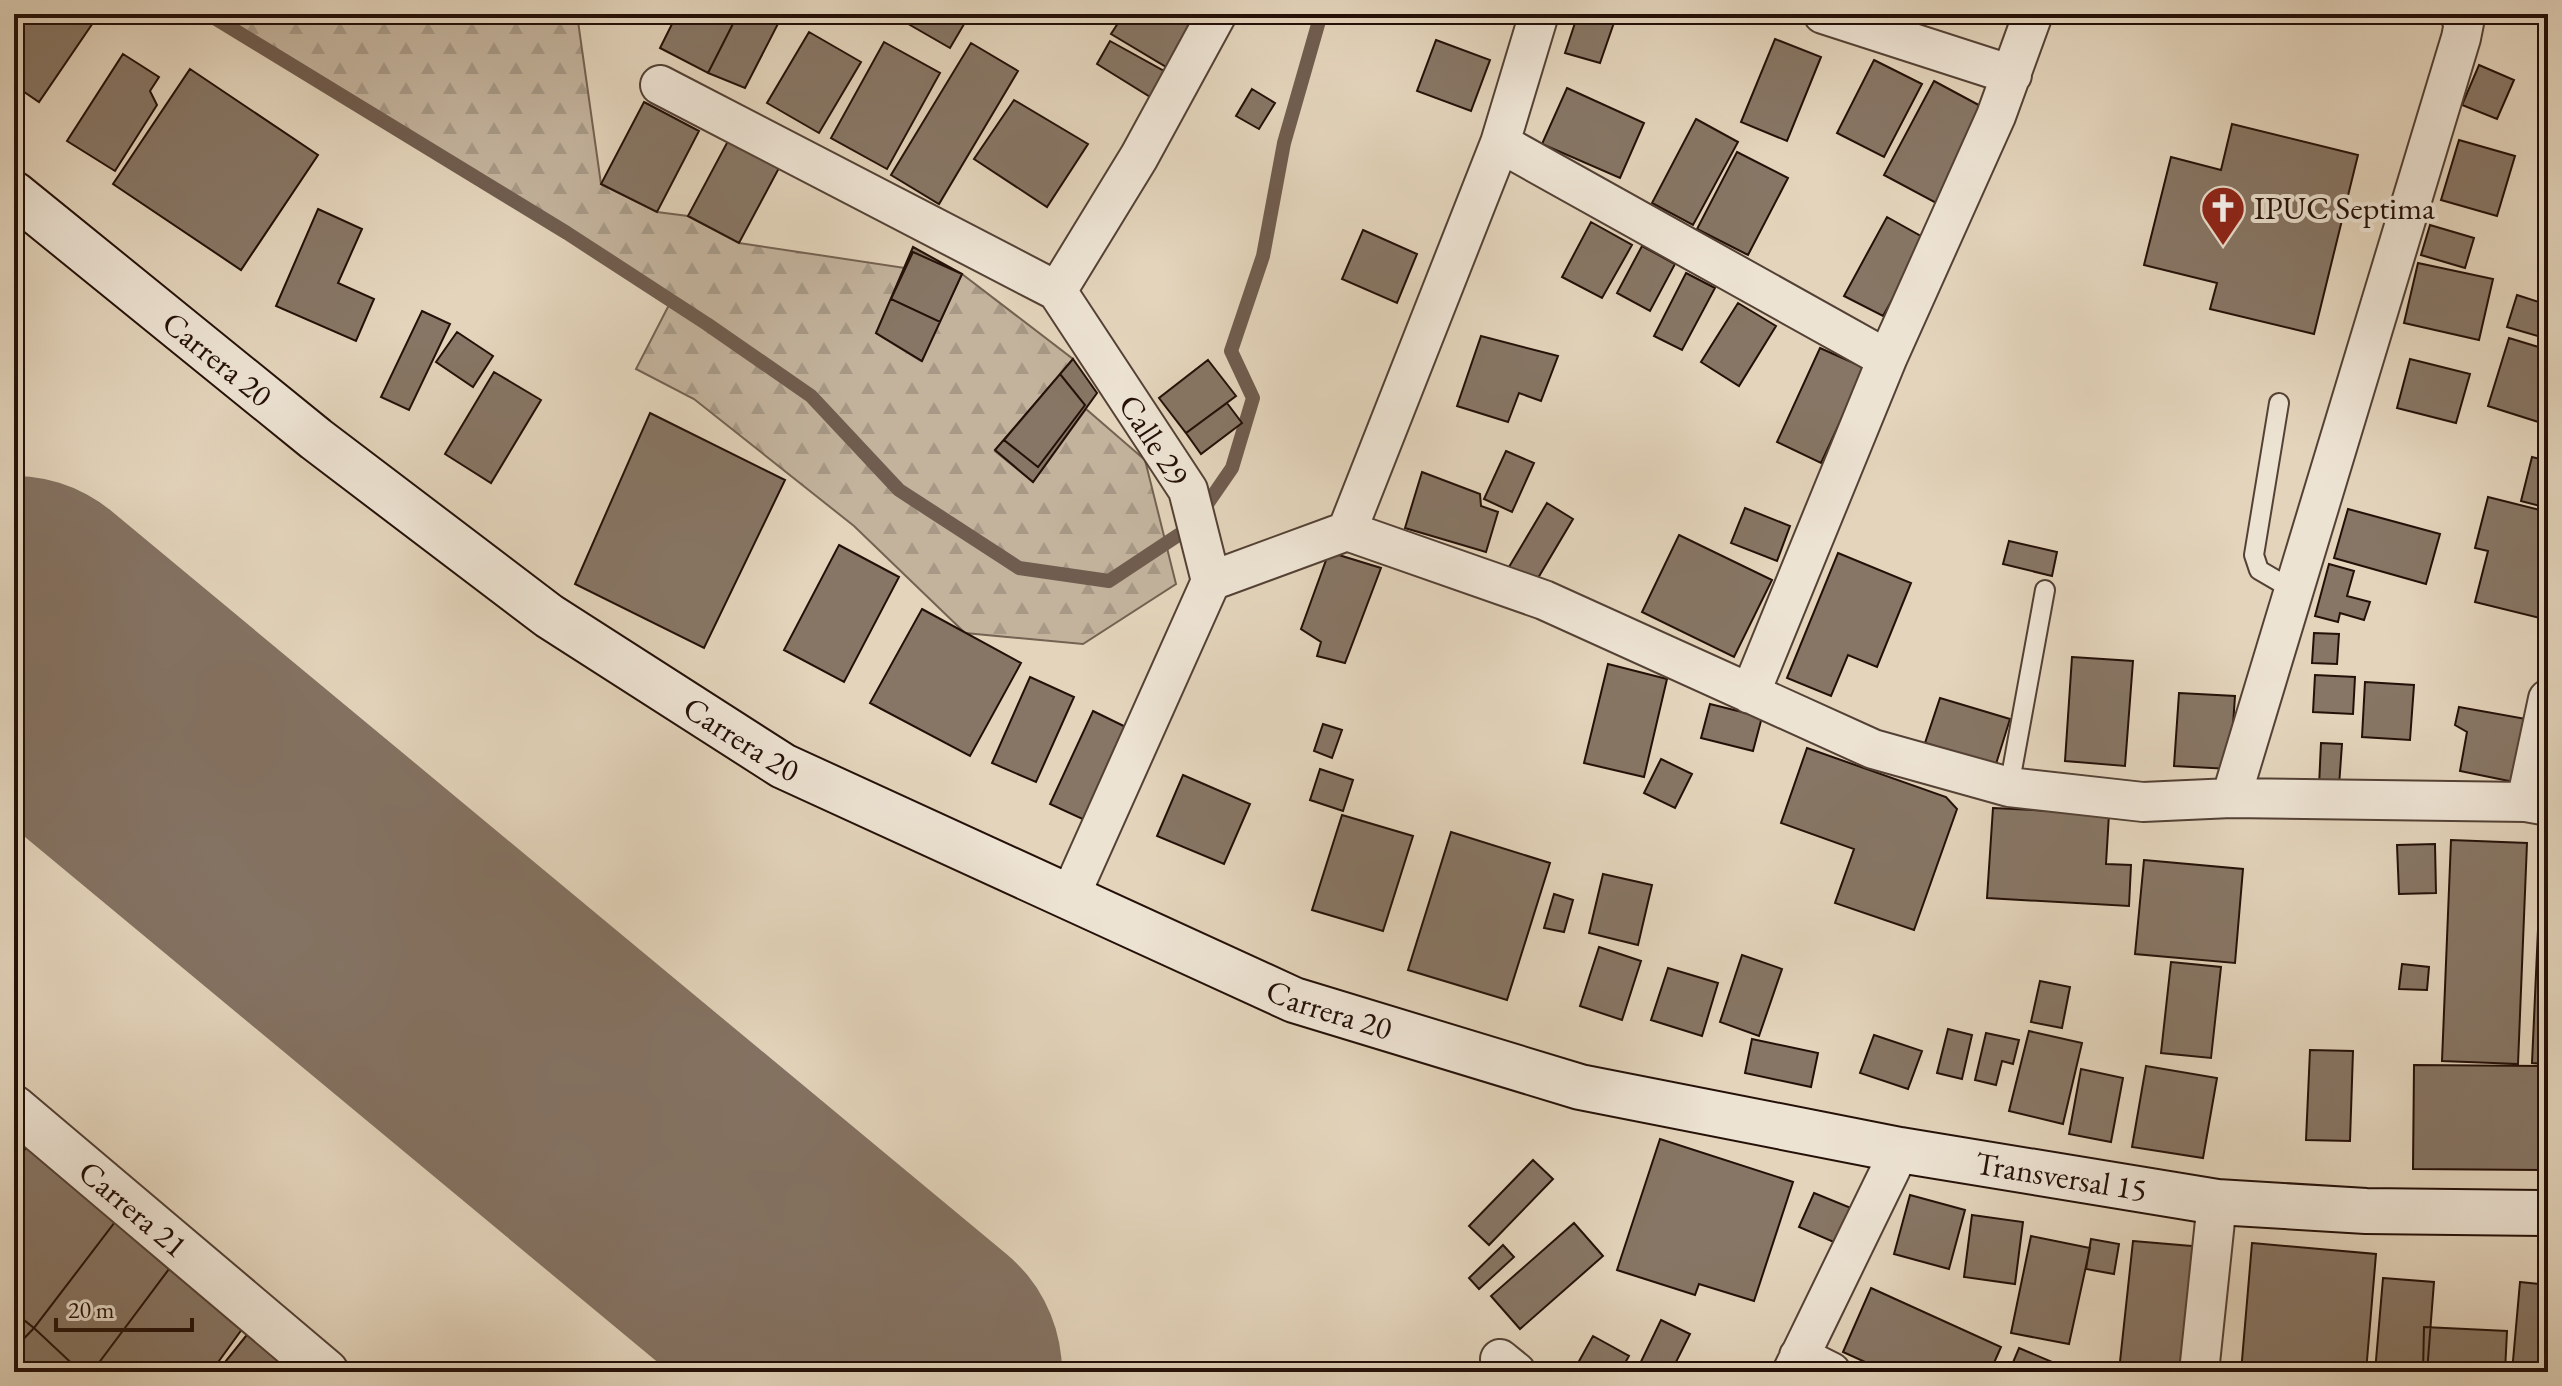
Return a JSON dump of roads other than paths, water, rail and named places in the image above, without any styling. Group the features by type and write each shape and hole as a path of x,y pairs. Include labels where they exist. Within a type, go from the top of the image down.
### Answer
{"main road":[{"name":"Carrera 20","path":"14,194 316,439 549,616 783,766 1294,1000 1580,1087"},
{"name":"Transversal 15","path":"1580,1087 1900,1150 2217,1202 2366,1211 2548,1213"},
{"name":"Carrera 21","path":"17,1116 326,1372"}],"street":[{"path":"660,85 1057,291 1139,157 1217,14"},
{"path":"1347,531 1500,143 1539,14"},
{"path":"1823,14 2012,75"},
{"path":"1750,694 1887,359 2012,75 2033,14"},
{"path":"2231,798 2461,38 2464,23 2459,14"},
{"path":"1500,143 1887,359"},
{"name":"Calle 29","path":"1057,291 1188,490 1211,581"},
{"path":"1070,896 1211,581 1347,531 1544,600 1873,749 2009,787 2143,802 2231,798 2537,804 2548,699"},
{"path":"1807,1367 1900,1150"},
{"path":"2199,1372 2217,1202"}],"lane":[{"path":"2279,403 2254,555 2259,570 2295,591"},
{"path":"2009,787 2045,590"}],"waterway":[{"path":"208,14 567,233 707,324 811,396 899,490 1019,568 1109,581 1192,526 1232,468 1253,398 1231,351 1263,256 1284,143 1321,14"}],"place":[{"name":"IPUC Septima","path":"2223,247"}]}
